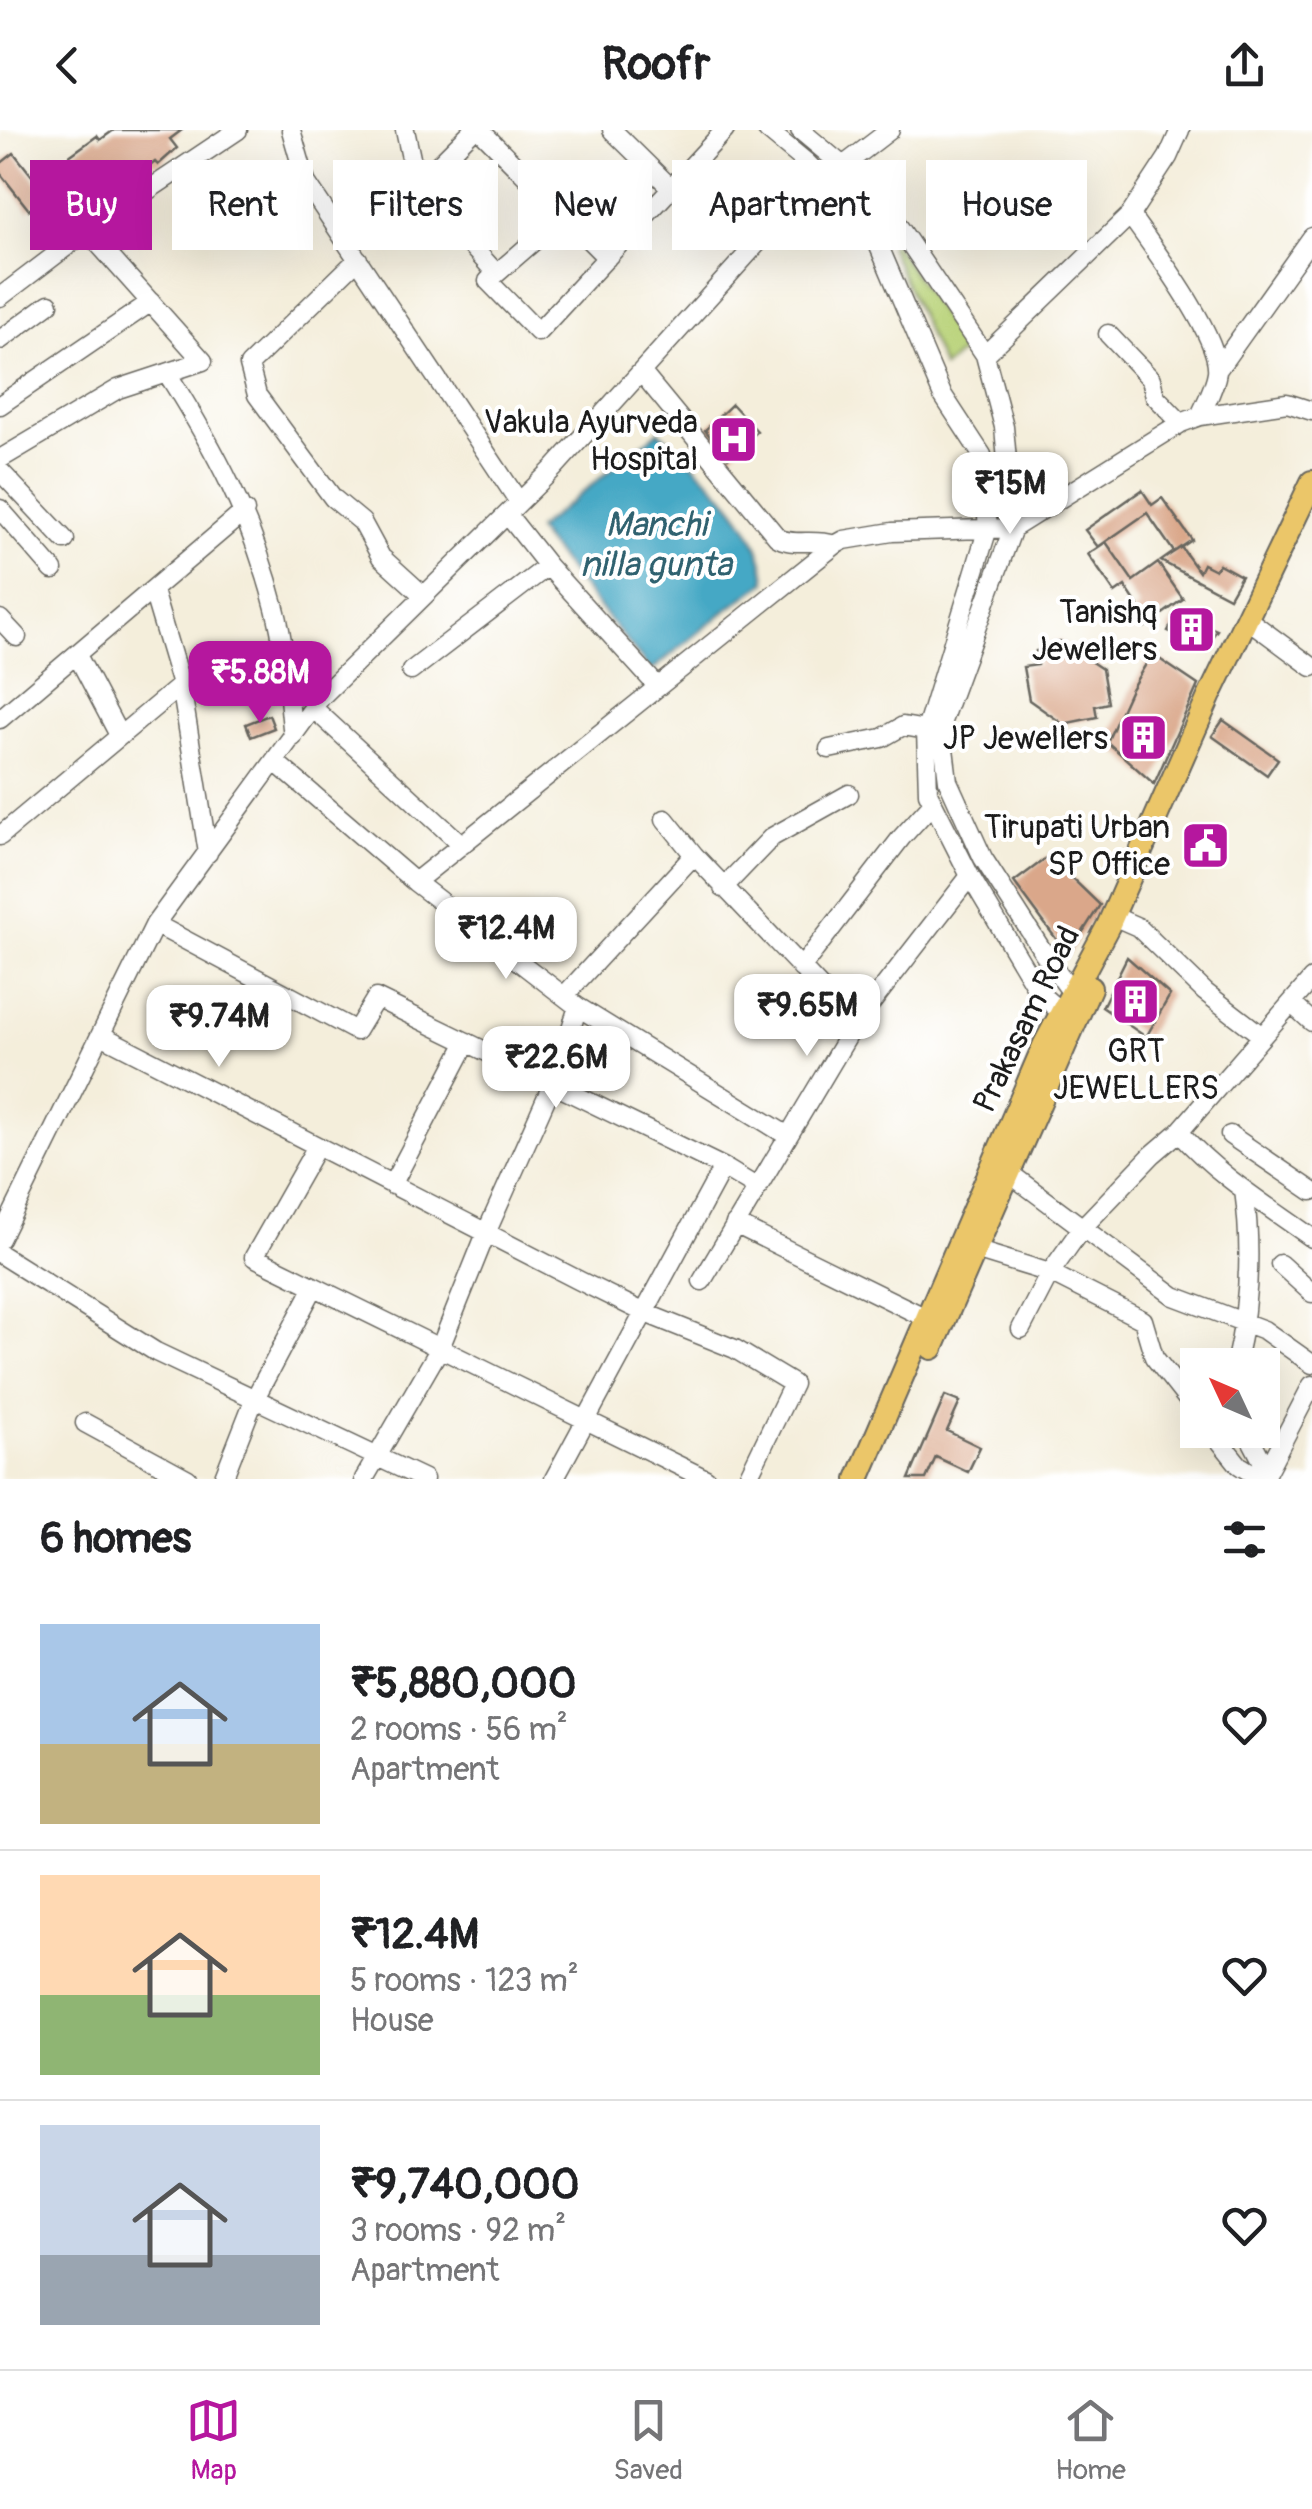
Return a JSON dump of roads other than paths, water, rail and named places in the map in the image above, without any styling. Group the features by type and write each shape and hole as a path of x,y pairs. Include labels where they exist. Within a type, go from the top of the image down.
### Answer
{"main road":[{"name":"Prakasam Road","path":"1078,995 1209,697 1312,482"},
{"name":"Prakasam Road","path":"858,1479 1066,1017 1122,920 1312,504"},
{"name":"Prakasam Road","path":"874,1479 1008,1173 1066,1017"}],"street":[{"path":"152,188 238,130"},
{"path":"291,130 306,182 548,566 658,686"},
{"path":"405,130 411,160"},
{"path":"444,160 476,130 518,170"},
{"path":"612,130 670,187"},
{"path":"523,250 488,280 538,332 725,130"},
{"path":"767,130 802,160"},
{"path":"800,130 836,160"},
{"path":"851,160 890,130"},
{"path":"985,355 1130,215 1180,130"},
{"path":"1130,215 1183,289 1218,369"},
{"path":"906,237 985,355 1004,427 1014,528 941,724 945,762 954,798 983,858 1049,962 1078,995"},
{"path":"1200,416 1218,369 1312,237"},
{"path":"0,272 5,293 62,250"},
{"path":"0,459 118,389 203,361 104,250"},
{"path":"475,250 496,273"},
{"path":"599,250 607,258"},
{"path":"0,1239 156,924 313,708 513,508 752,250"},
{"path":"881,250 942,394 982,455 988,528 926,730 926,779 932,804 1040,994 1066,1017"},
{"path":"358,260 249,365 257,395 333,498 362,522 381,556 424,596"},
{"path":"0,404 151,302"},
{"path":"0,340 49,304"},
{"path":"1108,334 1151,379 1154,396 1181,423"},
{"path":"167,373 206,435 245,511 276,609 293,737"},
{"path":"642,373 777,537 789,543 810,539 835,544"},
{"path":"415,882 835,544 892,532 1014,528 1181,423 1200,416 1287,403 1312,411"},
{"path":"0,471 65,540"},
{"path":"0,509 53,570"},
{"path":"0,719 245,511"},
{"path":"410,670 548,566"},
{"path":"153,590 181,685 208,854"},
{"path":"0,619 17,638"},
{"path":"1254,624 1312,666"},
{"path":"77,655 119,735"},
{"path":"0,836 181,685"},
{"path":"313,708 462,845"},
{"path":"830,749 882,738 903,726 926,730"},
{"path":"274,762 415,882 571,1002 788,1136"},
{"path":"723,888 772,837 850,794"},
{"path":"801,968 932,804"},
{"path":"665,820 723,888 855,1024"},
{"path":"364,1479 440,1348 553,1083 571,1002 694,855"},
{"path":"702,1281 855,1024 970,876"},
{"path":"1122,920 1138,927 1205,992 1262,1036"},
{"path":"156,924 356,1031 376,998 723,1166 756,1186"},
{"path":"1021,1329 1050,1273 1082,1228 1152,1155 1180,1132 1312,979"},
{"path":"1291,1003 1312,1022"},
{"path":"101,1035 316,1148 646,1312 735,1349 792,1384 747,1479"},
{"path":"392,1184 467,1042"},
{"path":"1180,1132 1194,1149 1244,1190 1312,1238"},
{"path":"1230,1136 1312,1191"},
{"path":"316,1148 254,1257 706,1479"},
{"path":"554,1479 723,1166"},
{"path":"1008,1173 1174,1296 1264,1330 1312,1364"},
{"path":"1238,1348 1245,1322 1249,1228 1244,1190"},
{"path":"735,1224 928,1319"},
{"path":"976,1250 1050,1273 1143,1320 1154,1357 1180,1390"},
{"path":"0,1254 156,1352 424,1479"},
{"path":"1280,1264 1312,1293"},
{"path":"223,1479 254,1400 314,1287"},
{"path":"1264,1476 1312,1385"},
{"path":"85,1423 188,1479"},
{"path":"1225,1448 1238,1465 1264,1476"},
{"path":"1253,1448 1264,1476"}],"water":[{"name":"Manchi nilla gunta","path":"659,431 710,480 741,518 762,559 766,582 651,671 536,530"}],"place":[{"name":"Vakula Ayurveda Hospital","path":"733,440"},
{"name":"Tanishq Jewellers","path":"1192,630"},
{"name":"JP Jewellers","path":"1143,738"},
{"name":"Tirupati Urban SP Office","path":"1205,845"},
{"name":"GRT JEWELLERS","path":"1136,1001"}]}
